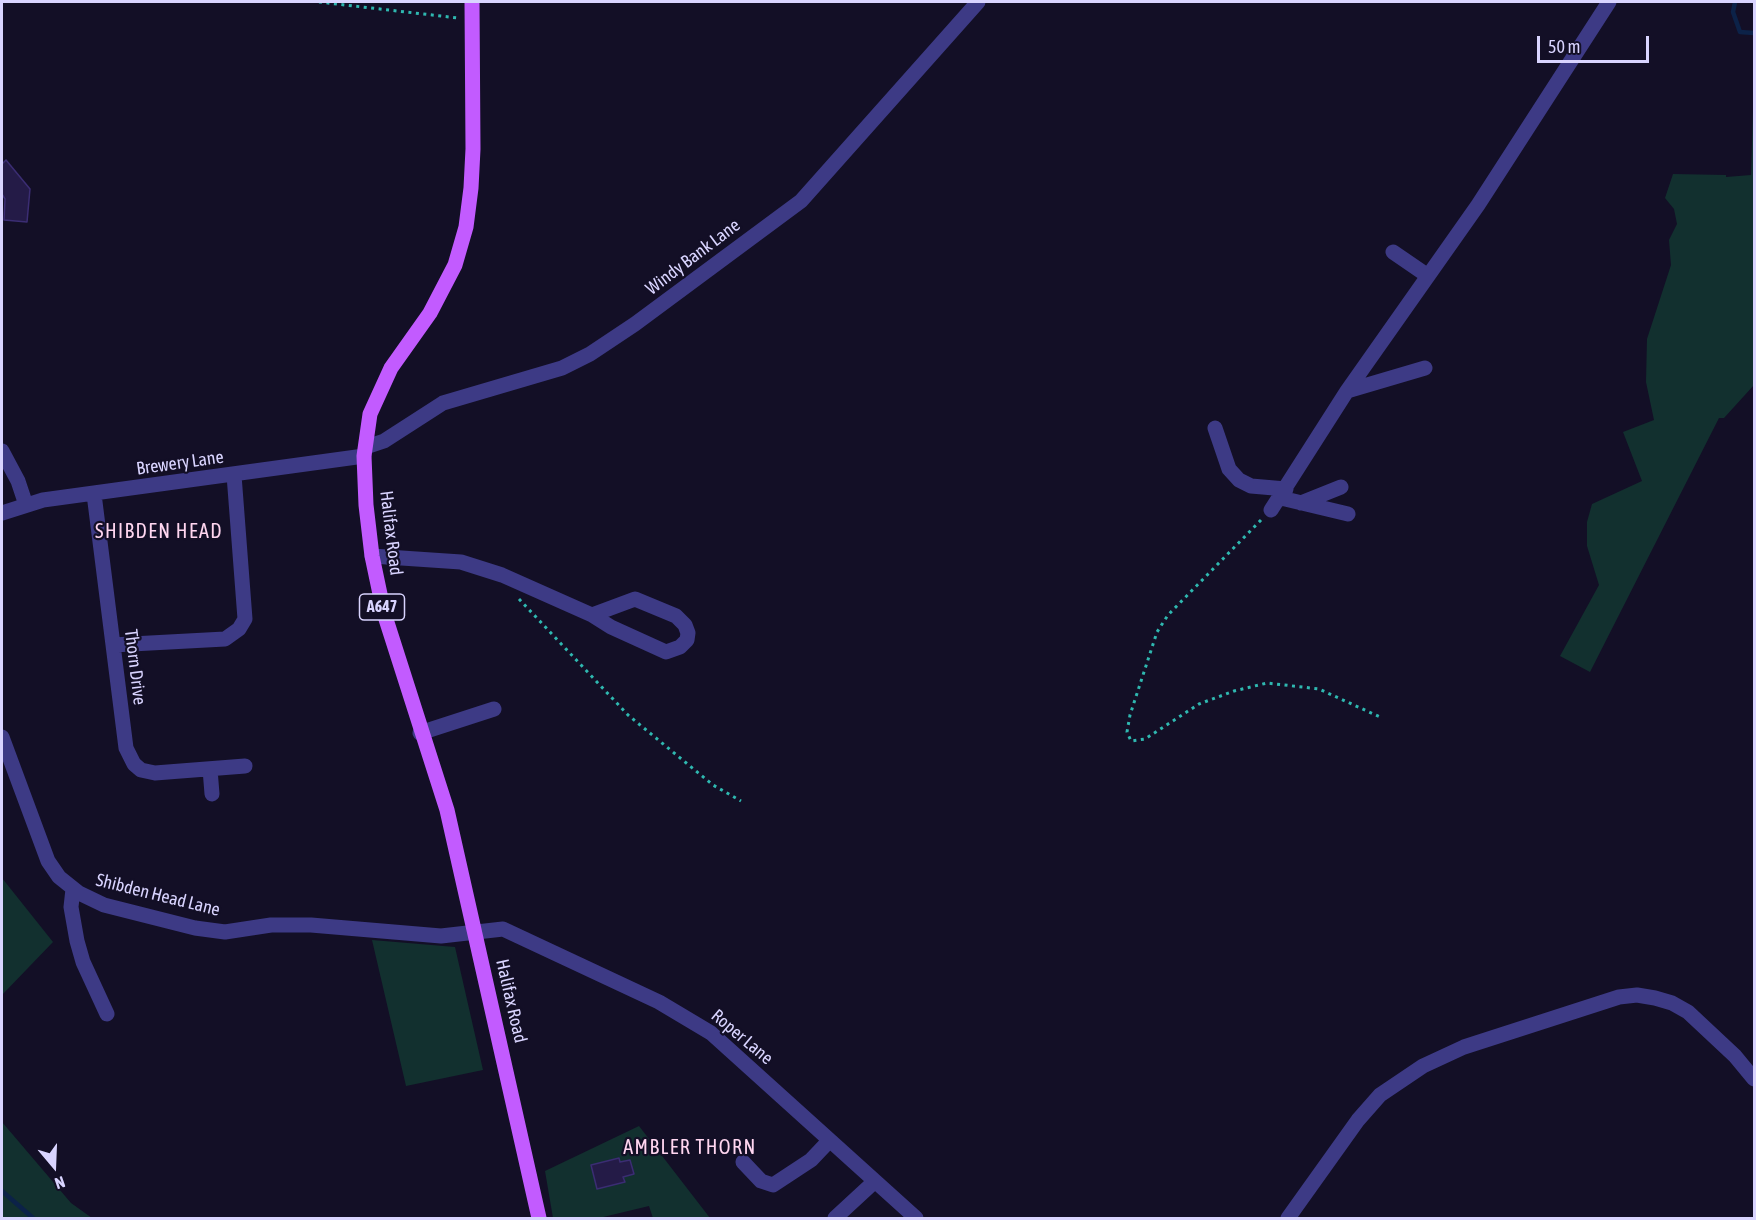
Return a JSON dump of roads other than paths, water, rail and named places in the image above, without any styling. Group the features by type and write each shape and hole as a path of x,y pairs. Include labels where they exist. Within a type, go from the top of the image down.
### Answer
{"main road":[{"name":"Halifax Road","path":"472,2 471,188 466,227 454,265 430,313 391,368 370,414 365,452 372,556 384,613 420,733 447,810 539,1218"}],"street":[{"name":"Windy Bank Lane","path":"365,452 442,403 562,368 590,354 635,324 801,201 978,2"},
{"path":"1279,499 1347,391 1484,195 1610,2"},
{"path":"1393,252 1428,276"},
{"path":"1347,391 1425,368"},
{"path":"1215,428 1228,469 1239,480 1279,499 1347,514"},
{"path":"2,451 18,481 26,505"},
{"name":"Brewery Lane","path":"2,513 42,500 234,475 365,452"},
{"path":"113,645 225,639 239,629 245,619 234,475"},
{"path":"1300,503 1341,486"},
{"name":"Thorn Drive","path":"94,494 126,748 134,764 141,770 155,773 245,766"},
{"path":"372,556 461,562 502,575 592,615 611,627 666,652 680,647 687,640 685,625 676,616 635,599 592,615"},
{"path":"420,733 494,710"},
{"name":"Shibden Head Lane","path":"2,737 48,861 59,877 73,889 104,904 195,928 225,932 271,925 301,925 441,936 476,932"},
{"path":"210,769 212,794"},
{"path":"73,889 71,907 77,941 83,962 107,1014"},
{"name":"Roper Lane","path":"476,932 503,929 659,1002 711,1033 916,1218"},
{"path":"1288,1218 1358,1119 1380,1095 1423,1066 1464,1047 1602,1002 1638,995 1672,1003 1708,1029 1755,1079"},
{"path":"743,1162 761,1181 773,1185 798,1170 829,1141"},
{"path":"835,1218 874,1182"}],"waterway":[{"path":"1735,2 1733,12 1740,32 1754,33"},
{"path":"2,1191 33,1218"}],"district":[{"name":"SHIBDEN HEAD","path":"159,532"},
{"name":"AMBLER THORN","path":"690,1148"}]}
